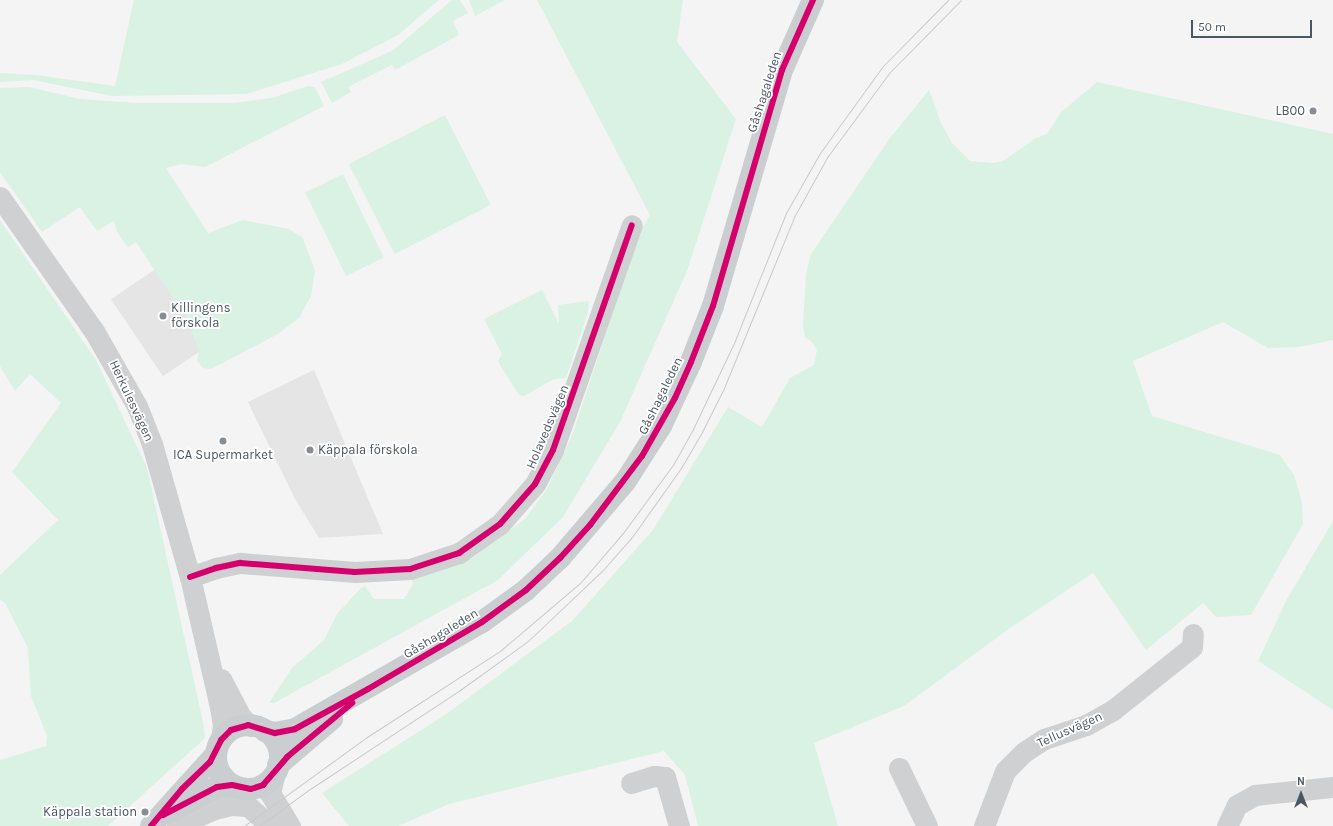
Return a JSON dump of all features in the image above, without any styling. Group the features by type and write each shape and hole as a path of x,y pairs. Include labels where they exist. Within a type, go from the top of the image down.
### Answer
{"main road":[{"name":"Gåshagaleden","path":"162,823 218,747 235,728 258,728 275,733 295,729 368,689 482,622 526,590 560,558 590,525 642,456 675,398 713,306 782,70 813,0"},
{"name":"Gåshagaleden","path":"162,823 217,787 240,793 260,786 277,769 368,689"},
{"path":"258,728 278,747 277,769"},
{"path":"218,747 218,769 240,793"}],"street":[{"name":"Herkulesvägen","path":"0,197 94,331 137,406 152,444 190,577 223,725 218,747"},
{"name":"Holavedsvägen","path":"190,577 216,568 240,563 355,572 410,570 460,553 500,524 535,484 554,450 632,225"},
{"name":"Tellusvägen","path":"984,826 1005,771 1024,752 1044,739 1086,725 1113,710 1192,647 1193,634"},
{"name":"Herkulesvägen","path":"209,657 241,717 258,728"},
{"path":"899,768 927,826"},
{"path":"277,769 270,793 290,826"},
{"path":"630,783 654,776 666,777 679,826"},
{"path":"1227,826 1237,804 1256,795 1333,787"},
{"path":"240,793 270,826"}],"shaded area":[{"name":"Killingens förskola","path":"169,260 221,337 163,376 111,299"},
{"name":"Käppala förskola","path":"314,370 383,534 319,538 295,499 248,402"}],"green space":[{"path":"134,0 439,0 398,35 342,64 246,94 112,96 33,80 0,82 0,73 36,75 115,86"},
{"path":"452,0 460,0 468,13 453,21 459,35 395,70 392,65 348,87 351,92 332,103 321,82 392,51"},
{"path":"469,0 505,0 475,16"},
{"path":"537,0 683,0 677,42 736,119 687,271 620,422 563,517 498,580 274,703 269,703 292,668 324,640 337,614 361,588 365,586 374,599 404,599 413,584 412,578 472,558 525,519 547,489 573,433 639,233 650,215"},
{"path":"1097,82 1333,134 1333,340 1299,347 1268,348 1223,322 1133,361 1152,416 1280,455 1294,475 1302,502 1303,524 1251,615 1216,617 1203,603 1146,650 1093,573 1010,628 904,706 814,743 838,826 698,826 685,775 664,751 449,804 398,826 349,826 322,793 445,715 572,621 653,530 728,407 762,427 790,378 814,365 817,350 812,342 805,337 803,325 806,274 811,254 890,138 929,90 941,123 952,143 970,161 993,163 1003,161 1036,138 1047,134 1061,112"},
{"path":"308,86 315,87 324,106 205,167 181,164 166,168 208,233 243,220 289,229 303,238 315,271 311,296 299,318 278,334 211,369 203,368 197,361 199,351 181,302 177,304 136,242 128,247 117,232 114,221 97,231 80,207 42,232 0,172 0,88 29,87 80,99 137,103 233,103 272,98"},
{"path":"445,115 491,205 395,254 349,164"},
{"path":"343,174 384,258 346,276 305,192"},
{"path":"0,220 96,360 147,468 203,722 205,737 202,741 108,826 0,826 0,760 46,746 47,736 31,696 28,648 5,603 0,600 0,575 58,520 12,472 61,403 30,374 15,391 0,366"},
{"path":"542,290 559,324 558,305 589,301 588,312 566,378 554,379 524,396 519,395 500,365 498,361 502,354 484,319"},
{"path":"1333,521 1333,710 1258,661 1286,601"}],"tram line":[{"path":"244,826 367,737 500,651 581,582 623,533 673,465 693,429 734,343 786,213 820,153 883,66 948,0"},
{"path":"259,826 310,789 460,690 528,641 603,570 632,537 681,468 702,432 724,388 794,217 828,156 890,72 961,0"}],"cycle path":[{"path":"151,826 182,789 210,762 221,740 231,730 248,725 275,733 295,729 368,689 482,622 526,590 560,558 590,525 642,456 675,398 691,362 713,306 782,70 813,0"},
{"path":"190,577 216,568 240,563 355,572 410,569 459,553 500,524 535,484 553,450 632,225"},
{"path":"163,815 217,787 232,785 251,789 263,785 287,757 352,703"}],"place":[{"name":"LB00","path":"1313,111"},
{"name":"Killingens förskola","path":"163,316"},
{"name":"ICA Supermarket","path":"223,441"},
{"name":"Käppala förskola","path":"310,450"},
{"name":"Käppala station","path":"145,812"}]}
